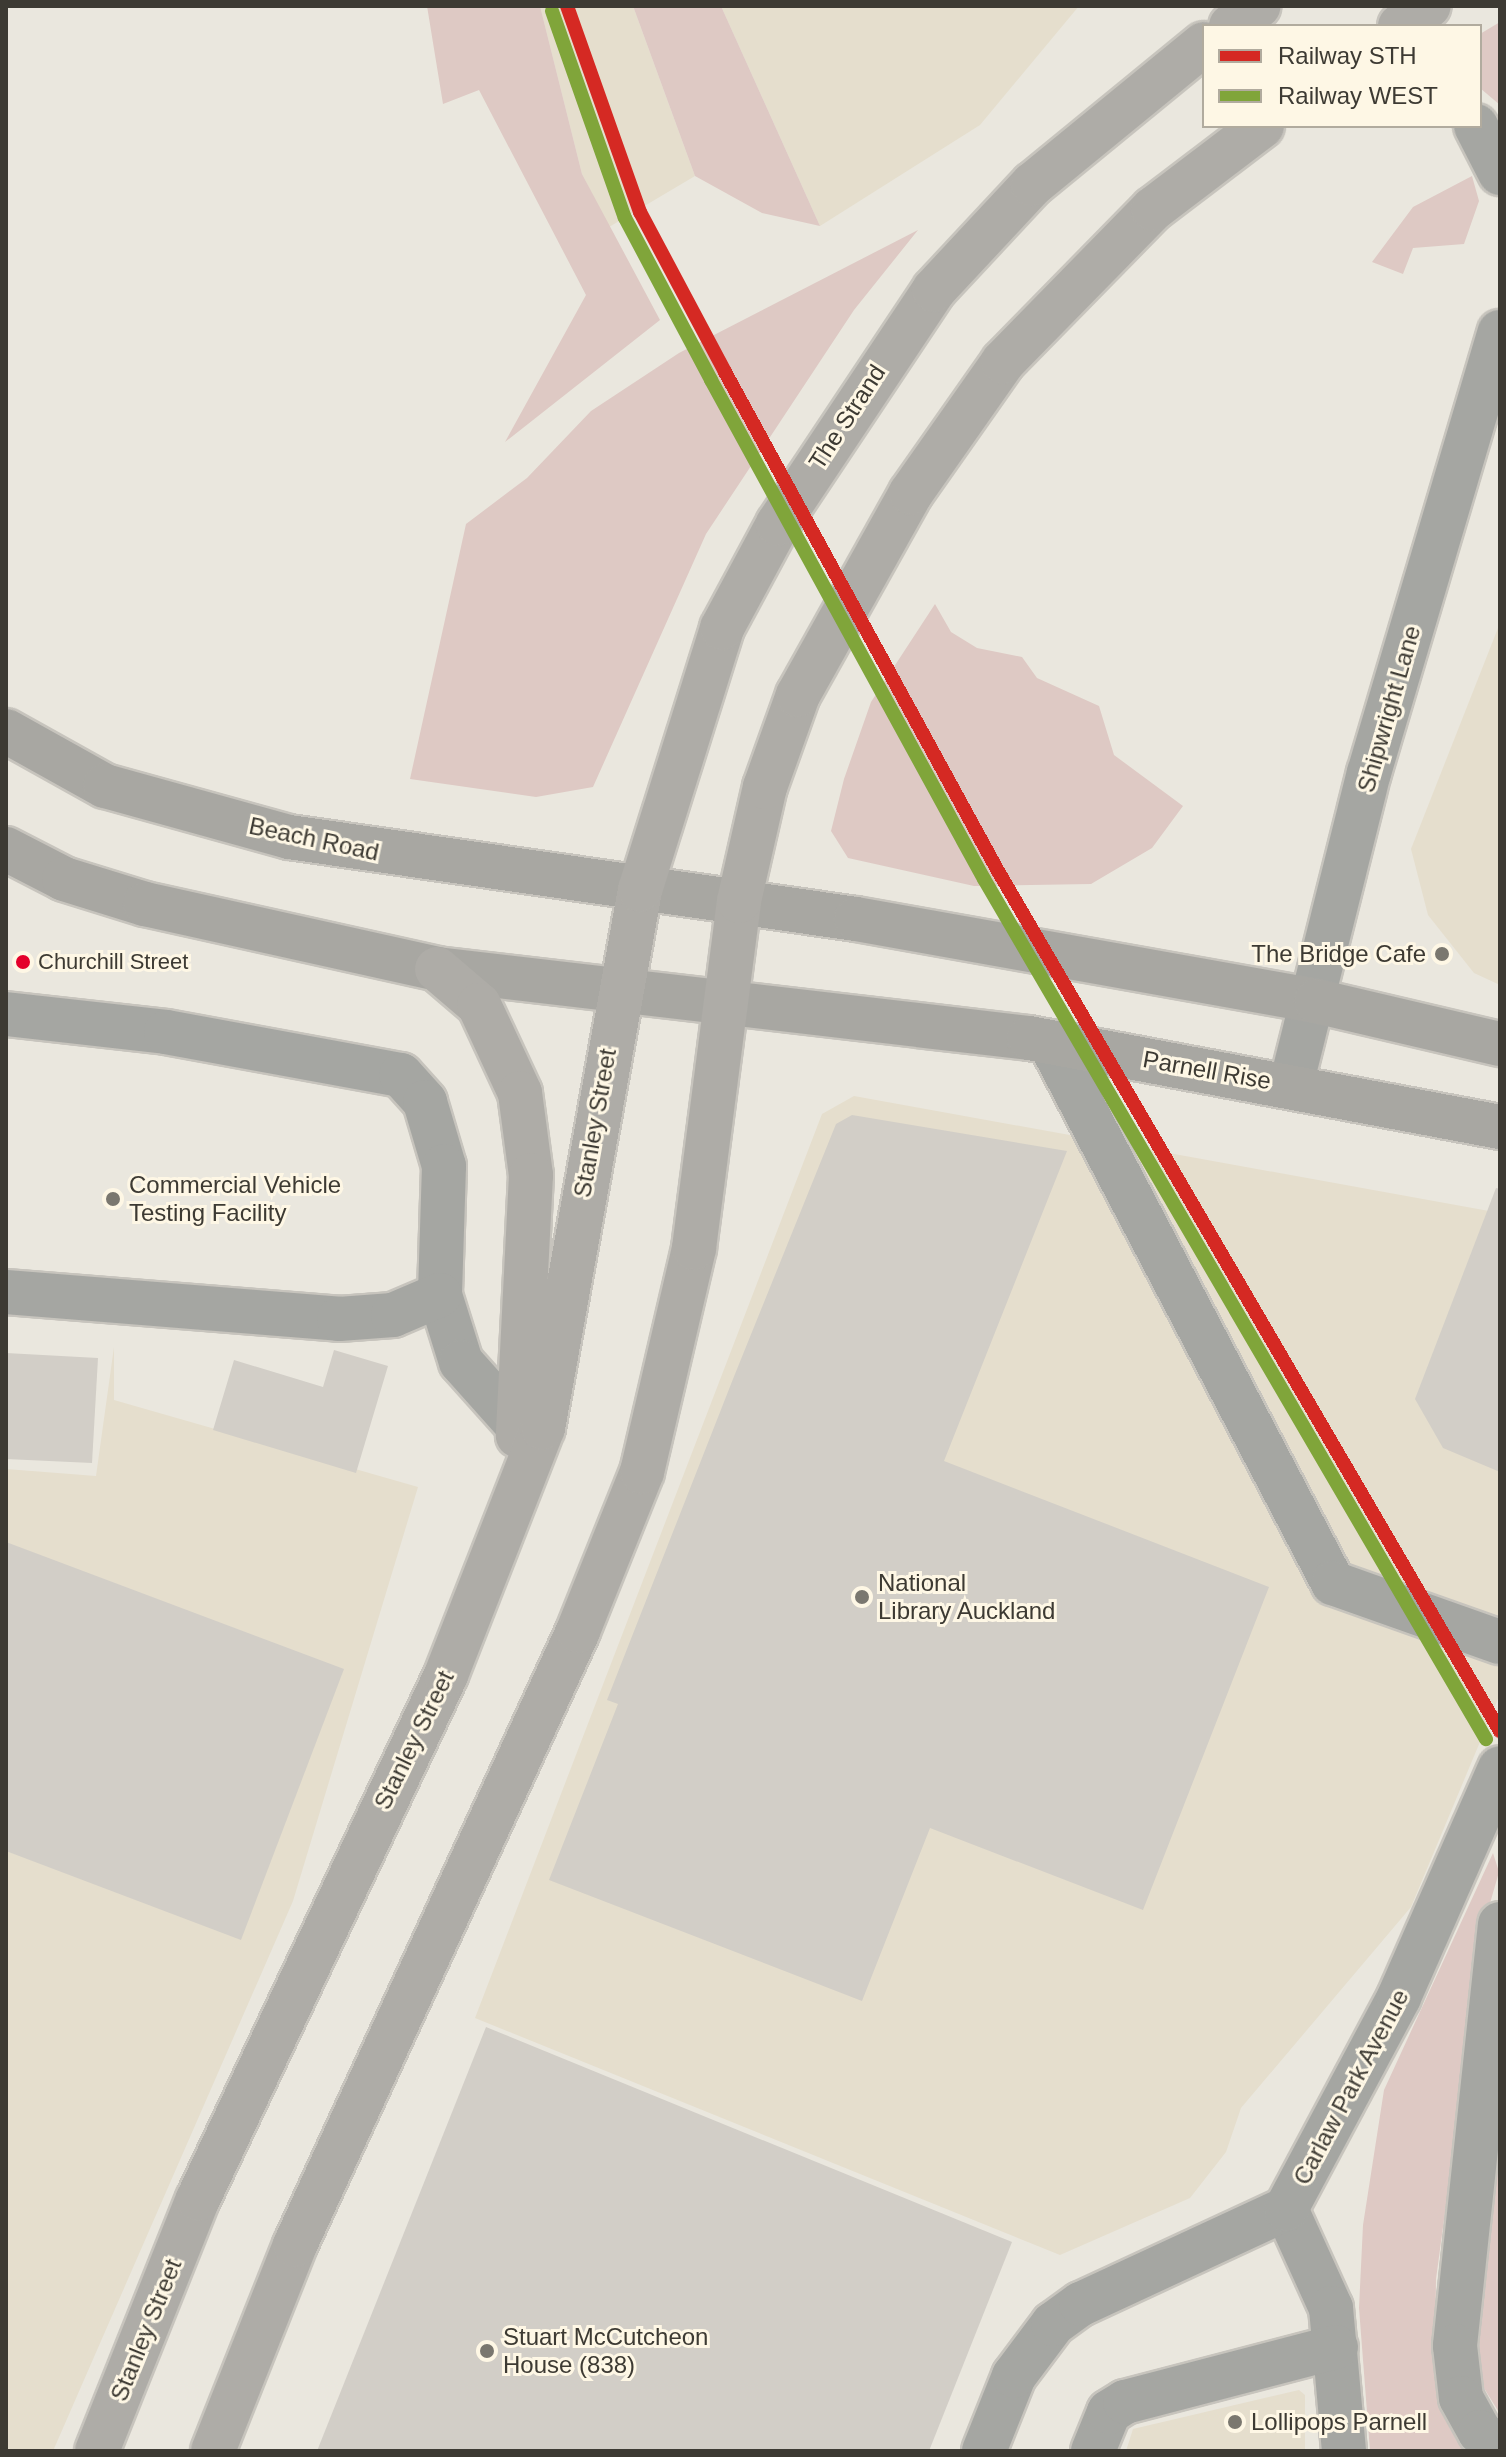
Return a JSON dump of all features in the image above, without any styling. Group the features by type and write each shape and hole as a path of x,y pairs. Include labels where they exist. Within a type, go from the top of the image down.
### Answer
{"highway":[{"path":"1233,24 1259,6"},
{"path":"1403,24 1429,6"},
{"name":"The Strand","path":"617,994 640,890 722,628 778,524 897,339 1033,184 1202,46"},
{"path":"213,2451 295,2245 578,1631 642,1472 694,1248 721,1004 739,901 765,787 798,695 947,438 1046,312 1153,209 1259,128"},
{"path":"437,969 479,1005 520,1093 531,1175 520,1428 486,1578"},
{"name":"Stanley Street","path":"97,2451 198,2199 486,1578 543,1428 617,994"}],"main road":[{"name":"Beach Road","path":"6,731 105,786 289,837 640,890 739,901"},
{"path":"6,849 64,879 145,904 437,969 617,994"},
{"path":"739,901 1316,1001 1500,1044"},
{"name":"Parnell Rise","path":"617,994 1050,1043 1291,1085 1500,1127"}],"street":[{"path":"1477,128 1500,173"},
{"name":"Shipwright Lane","path":"1291,1085 1316,1001 1369,773 1500,327"},
{"path":"6,1014 166,1032 401,1075 425,1102 444,1166 440,1295 461,1362 520,1428"},
{"path":"1050,1043 1333,1583 1500,1642"},
{"path":"6,1292 339,1319 393,1315 440,1295"},
{"name":"Carlaw Park Avenue","path":"984,2451 1014,2376 1053,2324 1081,2304 1286,2209 1399,1997 1495,1799"},
{"path":"1500,1924 1455,2346 1461,2398 1480,2432 1500,2449"},
{"path":"1286,2209 1331,2308 1344,2451"},
{"path":"1093,2451 1109,2412 1125,2402 1336,2347"}],"shaded area":[{"path":"427,6 540,6 582,174 660,320 505,442 586,295 479,90 443,104"},
{"path":"540,6 633,6 695,176 609,227 582,174"},
{"path":"633,6 721,6 820,226 762,213 695,176"},
{"path":"721,6 1079,6 980,125 820,226"},
{"path":"1500,22 1500,105 1482,90 1482,33"},
{"path":"1472,176 1479,201 1464,244 1413,248 1403,274 1372,262 1413,207"},
{"path":"918,230 854,310 706,534 593,787 536,797 410,779 466,524 527,478 591,411 679,353"},
{"path":"935,604 951,632 977,648 1022,657 1037,678 1099,706 1114,755 1183,806 1152,848 1091,884 974,886 848,858 831,831 844,779 871,702"},
{"path":"1500,623 1500,985 1474,973 1428,915 1411,849"},
{"path":"854,1096 1500,1213 1500,1694 1411,1907 1241,2108 1226,2152 1190,2198 1060,2255 475,2018 822,1114"},
{"path":"114,1347 114,1400 418,1487 293,1901 53,2451 6,2451 6,1469 96,1476"},
{"path":"1493,1853 1499,1872 1484,1924 1436,2279 1435,2362 1450,2429 1474,2451 1370,2451 1359,2308 1363,2225 1384,2090"},
{"path":"1500,2094 1500,2414 1474,2372"},
{"name":"Lollipops Parnell","path":"1299,2390 1305,2395 1305,2451 1126,2451 1133,2429"}],"building":[{"path":"852,1115 1067,1151 944,1461 1269,1587 1143,1910 930,1828 862,2001 549,1880 618,1704 607,1700 733,1379 836,1124"},
{"path":"1496,1188 1500,1189 1500,1472 1443,1448 1415,1399"},
{"path":"334,1350 388,1366 356,1473 213,1430 234,1360 323,1387"},
{"path":"6,1353 98,1358 92,1463 6,1459"},
{"path":"6,1542 344,1669 241,1940 6,1851"},
{"path":"486,2027 1012,2242 929,2451 317,2451"}],"rail line":[{"name":"STH","path":"567,6 640,212 725,372 998,871 1500,1731"},
{"name":"WEST","path":"552,11 625,218 711,380 984,879 1486,1739"}],"place":[{"name":"The Bridge Cafe","path":"1442,954"},
{"name":"Churchill Street","path":"23,962"},
{"name":"Commercial Vehicle Testing Facility","path":"113,1199"},
{"name":"National Library Auckland","path":"862,1597"},
{"name":"Stuart McCutcheon House (838)","path":"487,2351"},
{"name":"Lollipops Parnell","path":"1235,2422"}]}
